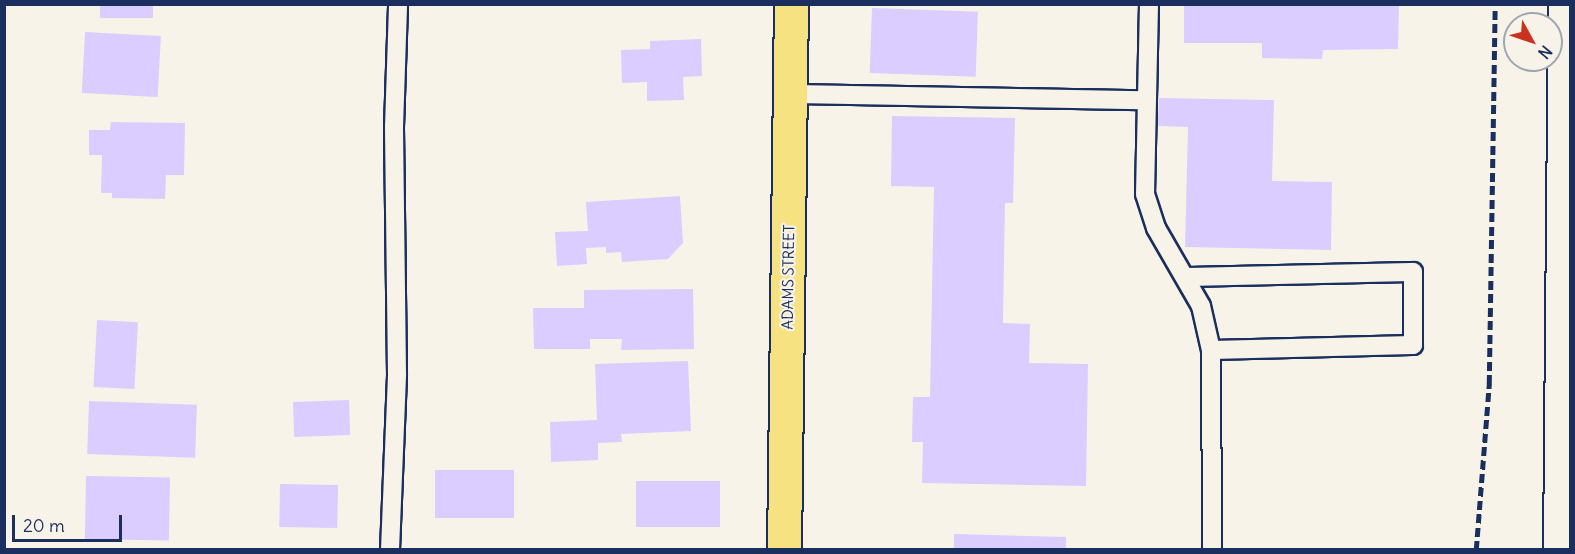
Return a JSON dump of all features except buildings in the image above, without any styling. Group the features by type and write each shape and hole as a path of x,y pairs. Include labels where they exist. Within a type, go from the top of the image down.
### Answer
{"main road":[{"name":"ADAMS STREET","path":"784,549 791,4"}],"street":[{"path":"1560,549 1566,303 1564,4"}],"lane":[{"path":"390,549 396,374 394,127 398,4"},
{"path":"1149,4 1147,207 1155,228 1186,277 1201,306 1211,350 1212,549"},
{"path":"790,94 1147,100"},
{"path":"1186,277 1413,272 1413,345 1211,350"}],"railway":[{"path":"1476,550 1489,384 1495,4"}]}
